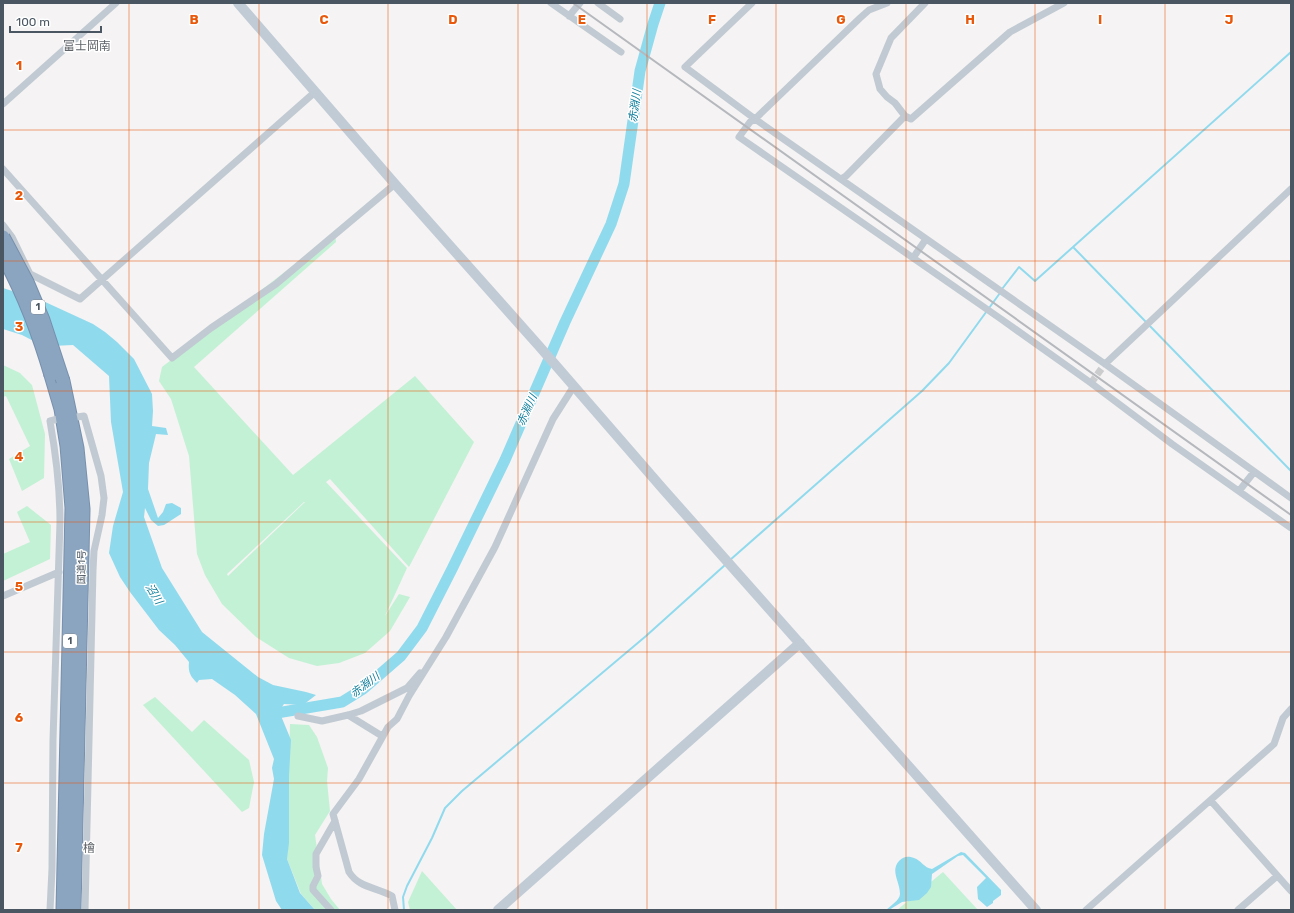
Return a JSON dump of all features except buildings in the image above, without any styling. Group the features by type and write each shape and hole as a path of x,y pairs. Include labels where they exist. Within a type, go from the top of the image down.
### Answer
{"highway":[{"name":"国道1号","path":"3,238 27,282 44,320 63,381 77,448 83,509 74,910"},
{"name":"国道1号","path":"3,256 34,323 61,410 67,446 72,508 63,910"}],"street":[{"path":"3,104 116,3"},
{"path":"238,3 663,489 1036,910"},
{"path":"551,3 621,52"},
{"path":"568,16 580,3"},
{"path":"598,3 620,19"},
{"path":"752,3 685,67 755,119 1105,364 1291,498"},
{"path":"887,3 869,10 860,18 755,119 750,122 740,138 1008,324 1091,383 1172,444 1291,528"},
{"path":"925,3 891,38 876,74 880,89 895,103 905,116 911,119 1010,32 1064,3"},
{"path":"3,261 80,299 315,92"},
{"path":"841,179 846,176 905,116"},
{"path":"3,170 172,358 211,328 276,284 395,184"},
{"path":"1105,364 1291,189"},
{"path":"3,225 12,237 30,274"},
{"path":"913,258 926,239"},
{"path":"394,910 392,896 385,892 358,883 353,879 349,872 333,814 359,779 382,736 388,727 397,719 409,696 433,660 495,547 553,419 572,384"},
{"path":"77,417 84,416 101,476 104,498 94,551 86,738 85,910"},
{"path":"50,910 60,494 57,463 50,421 58,419"},
{"path":"1239,491 1254,472"},
{"path":"3,596 59,572"},
{"path":"498,910 800,642"},
{"path":"298,716 322,721 361,711 407,688 433,660"},
{"path":"1086,910 1274,744 1283,718 1291,709"},
{"path":"348,715 382,736"},
{"path":"1283,718 1291,718"},
{"path":"53,757 63,751"},
{"path":"1211,801 1291,891"},
{"path":"330,910 313,890 313,886 318,876 316,854 335,821"},
{"path":"80,860 86,852"},
{"path":"1238,910 1277,876"},
{"path":"50,881 63,877"}],"green space":[{"path":"335,233 336,242 194,367 293,475 415,376 474,442 409,567 330,479 326,482 407,568 385,616 399,594 410,597 390,631 365,653 339,663 317,666 289,658 256,637 222,604 205,575 197,554 189,456 171,399 159,381 162,367","holes":["305,502 228,576 227,574"]},
{"path":"3,365 20,373 32,385 45,434 44,478 22,491 9,459 30,446 6,396 3,397"},
{"path":"27,506 51,525 50,559 3,581 3,554 30,542 17,512"},
{"path":"155,697 192,732 204,720 249,760 254,782 249,808 242,812 143,705"},
{"path":"290,724 309,725 317,737 328,768 327,781 330,811 315,835 322,884 340,910 315,910 301,894 287,859"},
{"path":"422,871 457,910 410,910 408,902"},
{"path":"943,872 978,910 897,910"}],"water":[{"name":"沼川","path":"3,288 43,301 93,324 117,342 134,359 152,394 152,426 166,428 168,435 156,434 149,463 148,489 158,518 163,512 166,504 172,503 181,508 181,514 164,525 158,526 151,520 145,508 144,517 162,568 202,632 258,677 273,685 316,695 303,705 284,704 279,711 291,740 289,776 289,843 287,859 300,893 315,910 282,910 276,901 262,855 264,834 274,779 272,768 274,759 256,714 235,695 212,679 199,680 197,683 189,671 189,662 175,645 159,630 130,592 120,577 109,553 113,526 123,492 111,422 109,376 73,345 52,346 49,349 22,335 3,329"},
{"path":"961,852 965,853 1001,890 1001,895 993,901 993,903 987,907 978,899 977,887 986,878 963,855 958,856 932,874 931,887 919,900 902,902 889,910 886,910 897,901 900,896 895,869 896,865 901,859 906,857 914,858 932,869"}],"waterway":[{"name":"赤淵川","path":"265,715 342,702 363,689 401,656 422,628 505,460 565,322 611,224 624,184 640,71 660,3"},
{"path":"1002,289 1019,267 1035,281 1291,52"},
{"path":"1074,248 1291,471"},
{"path":"730,560 922,391 949,363 1000,293"},
{"path":"404,910 403,897 407,886 432,838 445,808 462,791 646,636 725,565"}],"tunnel":[{"path":"1091,383 1105,364"}],"railway":[{"path":"573,3 1291,515"}],"district":[{"name":"富士岡南","path":"87,46"},
{"name":"檜","path":"89,848"}]}
